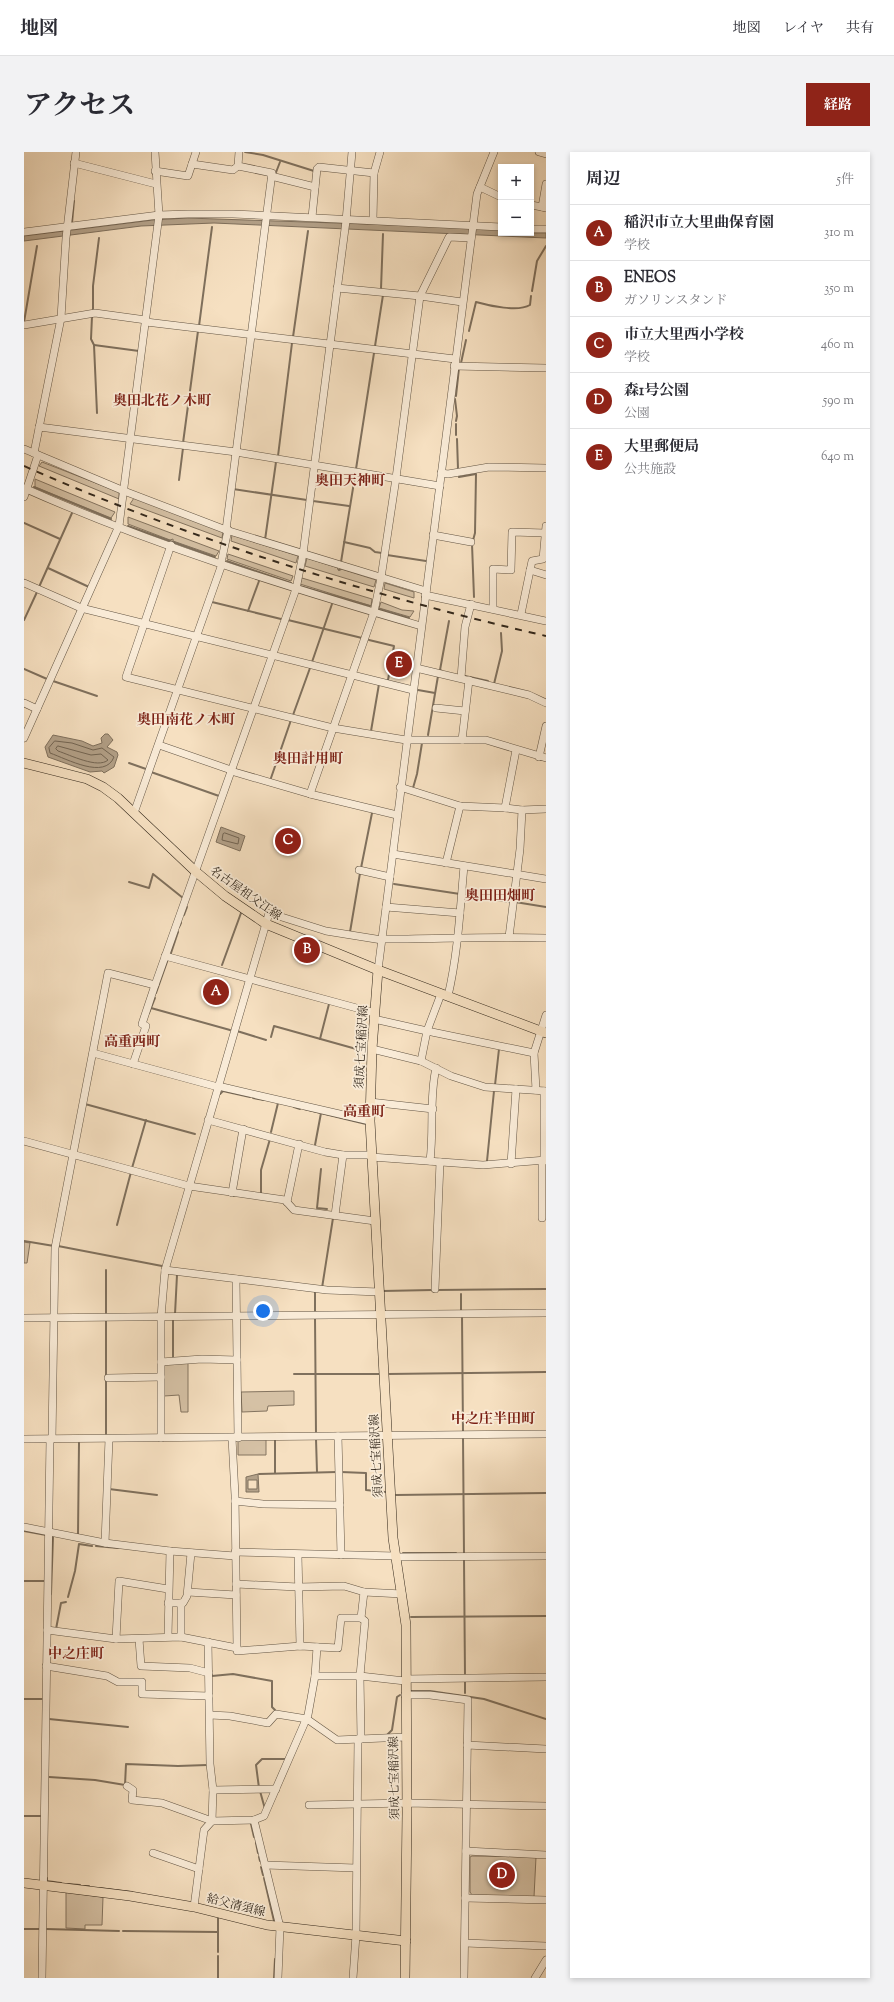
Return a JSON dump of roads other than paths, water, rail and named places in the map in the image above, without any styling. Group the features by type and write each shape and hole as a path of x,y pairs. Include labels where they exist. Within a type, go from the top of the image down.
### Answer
{"main road":[{"name":"名古屋祖父江線","path":"24,763 95,782 118,798 195,871 225,896 266,924 378,970 543,1032"},
{"name":"須成七宝稲沢線","path":"378,970 374,1016 370,1102 371,1156 386,1435 396,1557 406,1625 406,1941"},
{"name":"給父清須線","path":"24,1883 130,1896 194,1907 280,1927 406,1941"},
{"path":"405,1978 406,1941"}],"street":[{"path":"24,497 36,454 39,427 62,318 66,238 76,152"},
{"path":"24,738 119,526 158,227 159,216 155,152"},
{"path":"155,171 188,176 196,152"},
{"path":"192,164 233,170 238,166 239,152"},
{"path":"133,1064 146,1026 142,1024 155,985 296,589 303,554 346,220 352,152"},
{"path":"373,220 374,173 380,152"},
{"path":"378,970 400,787 471,237 480,187 494,152"},
{"path":"539,152 546,154"},
{"path":"74,163 156,184"},
{"path":"238,166 272,174 271,176 315,187"},
{"path":"312,217 317,169 319,167 374,173"},
{"path":"134,813 222,564 271,176"},
{"path":"534,206 544,208 546,184"},
{"path":"480,187 498,196"},
{"path":"24,232 159,216 233,214 266,217 312,217 498,227"},
{"path":"534,229 546,229"},
{"path":"310,794 374,612 381,578 396,478 420,296 450,237 471,237"},
{"path":"337,288 420,296 462,302"},
{"path":"24,325 95,313 146,321 412,354 454,362 546,368"},
{"path":"39,427 131,440 236,452 440,486"},
{"path":"24,449 124,491 227,530 426,593 546,621"},
{"path":"441,473 448,474 489,467 546,468"},
{"path":"26,488 119,526 222,564 296,589 421,626"},
{"path":"520,614 532,561 543,559 546,526"},
{"path":"493,609 493,569 511,570 512,532 546,533"},
{"path":"433,536 471,542"},
{"path":"171,545 126,677 333,728 406,740 486,740 543,757 546,726"},
{"path":"530,570 546,575"},
{"path":"24,583 81,608 413,690"},
{"path":"461,678 465,627 471,604"},
{"path":"416,668 529,695 546,703"},
{"path":"462,740 469,680"},
{"path":"24,703 37,709"},
{"path":"436,708 466,711"},
{"path":"159,745 231,770 310,794 397,815"},
{"path":"505,808 516,750"},
{"path":"400,787 460,806 522,810 546,809"},
{"path":"446,863 460,806"},
{"path":"509,937 517,874 522,810"},
{"path":"393,854 546,878"},
{"path":"421,1061 427,1031 445,995 454,970 464,866"},
{"path":"359,870 390,877"},
{"path":"386,907 460,912"},
{"path":"162,1438 162,1317 165,1270 269,913 326,930 382,940 458,937 546,938"},
{"path":"165,956 250,979 427,1031 534,1053"},
{"path":"42,1978 46,1666 55,1248 108,972 155,985"},
{"path":"542,1218 544,1161 542,1091 534,1053 543,1032 546,1015"},
{"path":"372,1049 421,1061 451,1076 485,1087 542,1091"},
{"path":"93,1053 218,1087 370,1121"},
{"path":"430,1161 433,1136 432,1086 436,1068"},
{"path":"511,1164 516,1089"},
{"path":"370,1102 433,1109"},
{"path":"208,1120 243,1128 325,1152 343,1155 484,1165 544,1161"},
{"path":"232,1193 243,1128"},
{"path":"24,1141 189,1186 285,1200 294,1210 375,1221"},
{"path":"287,1202 299,1144"},
{"path":"335,1215 343,1155"},
{"path":"435,1289 440,1162"},
{"path":"165,1270 327,1290 379,1292"},
{"path":"236,1279 237,1360 235,1554 237,1648"},
{"path":"24,1318 546,1313"},
{"path":"162,1362 202,1359 237,1360"},
{"path":"108,1378 162,1377"},
{"path":"24,1439 546,1434"},
{"path":"338,1436 341,1556"},
{"path":"104,1543 109,1439"},
{"path":"235,1501 263,1504 340,1505"},
{"path":"24,1527 104,1543 170,1552 396,1557 546,1556"},
{"path":"168,1636 170,1552"},
{"path":"168,1603 181,1603 185,1601 188,1592 191,1553"},
{"path":"298,1555 300,1646"},
{"path":"116,1639 118,1581 168,1589"},
{"path":"236,1584 298,1587 344,1586 364,1592 402,1594"},
{"path":"188,1592 236,1595"},
{"path":"353,1978 356,1936 360,1676 365,1621 362,1618 364,1592"},
{"path":"181,1603 181,1637"},
{"path":"47,1630 116,1639 168,1636 181,1637 237,1648 237,1651 300,1646 338,1648 341,1618 362,1618"},
{"path":"139,1638 141,1666 190,1668 209,1673"},
{"path":"194,1907 204,1830 212,1821 213,1790 210,1764 208,1642"},
{"path":"128,1786 133,1790 132,1800 162,1803 212,1821 254,1820 264,1816 307,1719 315,1676 317,1647"},
{"path":"46,1666 107,1676 118,1682 142,1682 142,1694 209,1696"},
{"path":"315,1676 360,1676 405,1680 546,1677"},
{"path":"405,1695 430,1695 468,1700 464,1978"},
{"path":"210,1716 230,1716 268,1723 276,1714 307,1719 337,1740 406,1737"},
{"path":"467,1745 546,1749"},
{"path":"213,1790 276,1789"},
{"path":"309,1805 357,1803 467,1803 546,1806"},
{"path":"254,1820 280,1927 278,1978"},
{"path":"466,1851 546,1855"},
{"path":"153,1854 199,1869"},
{"path":"265,1865 356,1868"},
{"path":"465,1898 546,1900"},
{"path":"464,1943 546,1946"},
{"path":"535,1978 546,1960"}],"water":[{"path":"187,218 424,226 498,230 498,236 214,223 141,226 24,241 24,236 153,220"},
{"path":"534,233 546,233 546,238 502,236 534,236"},
{"path":"105,734 108,734 113,740 107,747 117,752 118,755 114,767 104,773 102,771 90,772 48,757 45,747 53,735 82,741 93,746 102,743 101,738"},
{"path":"221,827 245,836 240,851 216,842"},
{"path":"258,1474 259,1492 246,1492 246,1477","holes":["248,1480 257,1480 257,1489 248,1489"]}],"waterway":[{"path":"245,152 263,155 314,171"},
{"path":"275,175 280,162"},
{"path":"72,223 74,201"},
{"path":"199,326 212,227"},
{"path":"293,337 308,231"},
{"path":"381,289 383,234"},
{"path":"93,311 93,286 99,238"},
{"path":"24,322 37,246"},
{"path":"532,291 537,261 546,246"},
{"path":"375,346 383,295"},
{"path":"469,331 476,302 496,307 518,308 530,305 531,296"},
{"path":"92,316 91,339 94,345 97,413"},
{"path":"183,443 198,331"},
{"path":"461,363 466,340"},
{"path":"278,456 292,343"},
{"path":"94,345 139,351"},
{"path":"356,469 374,353"},
{"path":"456,396 459,368"},
{"path":"455,399 457,416 456,421"},
{"path":"456,424 456,435"},
{"path":"457,439 458,469"},
{"path":"179,480 183,448"},
{"path":"265,540 276,462"},
{"path":"459,477 476,474 475,533 472,544 474,597"},
{"path":"341,562 355,476"},
{"path":"34,487 111,519"},
{"path":"233,489 307,500"},
{"path":"313,501 349,506"},
{"path":"39,587 72,513"},
{"path":"24,523 60,539"},
{"path":"128,526 215,557"},
{"path":"344,542 370,548 375,552 382,553"},
{"path":"387,555 426,561"},
{"path":"227,561 291,583"},
{"path":"48,568 89,587"},
{"path":"248,611 259,581"},
{"path":"300,586 370,606"},
{"path":"24,620 37,592"},
{"path":"212,602 281,619"},
{"path":"312,662 332,604"},
{"path":"379,609 409,618"},
{"path":"288,620 362,638"},
{"path":"442,671 440,670 449,621"},
{"path":"494,684 502,651 501,633"},
{"path":"369,640 394,646 388,680"},
{"path":"293,715 310,668"},
{"path":"24,669 47,679"},
{"path":"428,735 438,676"},
{"path":"465,676 488,681"},
{"path":"53,681 97,696"},
{"path":"371,731 379,684"},
{"path":"418,690 435,693"},
{"path":"271,778 291,720"},
{"path":"413,788 422,743"},
{"path":"129,763 146,769"},
{"path":"151,772 219,796"},
{"path":"361,868 372,813"},
{"path":"350,932 360,873"},
{"path":"129,882 149,888 153,874 183,898"},
{"path":"394,884 460,894"},
{"path":"464,895 510,902"},
{"path":"515,902 546,907"},
{"path":"184,915 187,907"},
{"path":"222,965 241,913"},
{"path":"179,927 181,923"},
{"path":"170,956 178,932"},
{"path":"156,993 168,959"},
{"path":"149,1013 155,998"},
{"path":"320,1039 329,1004"},
{"path":"151,1008 230,1030"},
{"path":"271,1037 274,1026 367,1052"},
{"path":"237,1031 266,1040"},
{"path":"495,1085 499,1049"},
{"path":"220,1094 223,1091 250,1097"},
{"path":"487,1161 494,1091"},
{"path":"253,1098 264,1100"},
{"path":"271,1132 278,1103"},
{"path":"85,1104 195,1134"},
{"path":"294,1107 300,1109"},
{"path":"304,1109 366,1124"},
{"path":"315,1145 321,1113"},
{"path":"132,1168 146,1120"},
{"path":"261,1194 261,1170 270,1139"},
{"path":"321,1169 317,1208 327,1209"},
{"path":"117,1225 131,1172"},
{"path":"322,1288 333,1218"},
{"path":"24,1241 54,1246"},
{"path":"58,1246 162,1266"},
{"path":"106,1270 106,1315"},
{"path":"175,1314 177,1275"},
{"path":"437,1290 546,1289"},
{"path":"383,1291 432,1290"},
{"path":"315,1291 316,1312"},
{"path":"461,1294 461,1311"},
{"path":"462,1316 463,1432"},
{"path":"315,1318 316,1434"},
{"path":"106,1319 106,1435"},
{"path":"173,1320 173,1359"},
{"path":"388,1374 546,1372"},
{"path":"294,1374 379,1374"},
{"path":"463,1437 464,1554"},
{"path":"316,1439 317,1472"},
{"path":"275,1440 275,1473"},
{"path":"78,1535 79,1443"},
{"path":"259,1474 337,1472"},
{"path":"341,1472 366,1473 366,1490 385,1492"},
{"path":"109,1489 157,1495"},
{"path":"396,1495 546,1493"},
{"path":"24,1531 46,1535"},
{"path":"51,1594 53,1537"},
{"path":"68,1597 75,1571 79,1544 92,1546"},
{"path":"96,1546 118,1548"},
{"path":"403,1553 456,1553"},
{"path":"464,1560 465,1676"},
{"path":"24,1581 46,1581"},
{"path":"56,1629 61,1603 66,1602"},
{"path":"411,1617 546,1616"},
{"path":"212,1676 233,1674 272,1681 272,1707 276,1711"},
{"path":"465,1680 465,1693"},
{"path":"410,1691 430,1691 484,1699 546,1719"},
{"path":"387,1735 392,1730 397,1697 400,1695"},
{"path":"24,1699 44,1699"},
{"path":"49,1719 128,1727"},
{"path":"259,1788 256,1765 262,1759 286,1759"},
{"path":"49,1777 95,1780 125,1785 126,1764 178,1766 207,1765"},
{"path":"260,1791 265,1809"},
{"path":"24,1816 42,1816"},
{"path":"251,1824 254,1837"},
{"path":"256,1843 258,1853"},
{"path":"259,1857 260,1861"},
{"path":"261,1867 263,1875"},
{"path":"47,1878 47,1881 61,1883"},
{"path":"264,1878 274,1921"},
{"path":"68,1884 80,1885"},
{"path":"84,1886 89,1886"},
{"path":"99,1888 132,1892"},
{"path":"218,1917 218,1952"},
{"path":"24,1929 39,1929"},
{"path":"46,1929 119,1931"},
{"path":"123,1931 218,1932"},
{"path":"218,1956 218,1978"},
{"path":"274,1978 275,1959"}],"railway":[{"path":"24,466 151,518 281,563 413,603 546,636"}],"place":[{"name":"大里郵便局","path":"399,664"},
{"name":"市立大里西小学校","path":"288,841"},
{"name":"ENEOS","path":"307,950"},
{"name":"稲沢市立大里曲保育園","path":"216,992"},
{"name":"森1号公園","path":"502,1875"}],"district":[{"name":"奥田北花ノ木町","path":"162,400"},
{"name":"奥田天神町","path":"350,480"},
{"name":"奥田南花ノ木町","path":"186,719"},
{"name":"奥田計用町","path":"308,758"},
{"name":"奥田田畑町","path":"500,895"},
{"name":"高重西町","path":"132,1041"},
{"name":"高重町","path":"364,1111"},
{"name":"中之庄半田町","path":"493,1418"},
{"name":"中之庄町","path":"76,1653"}]}
